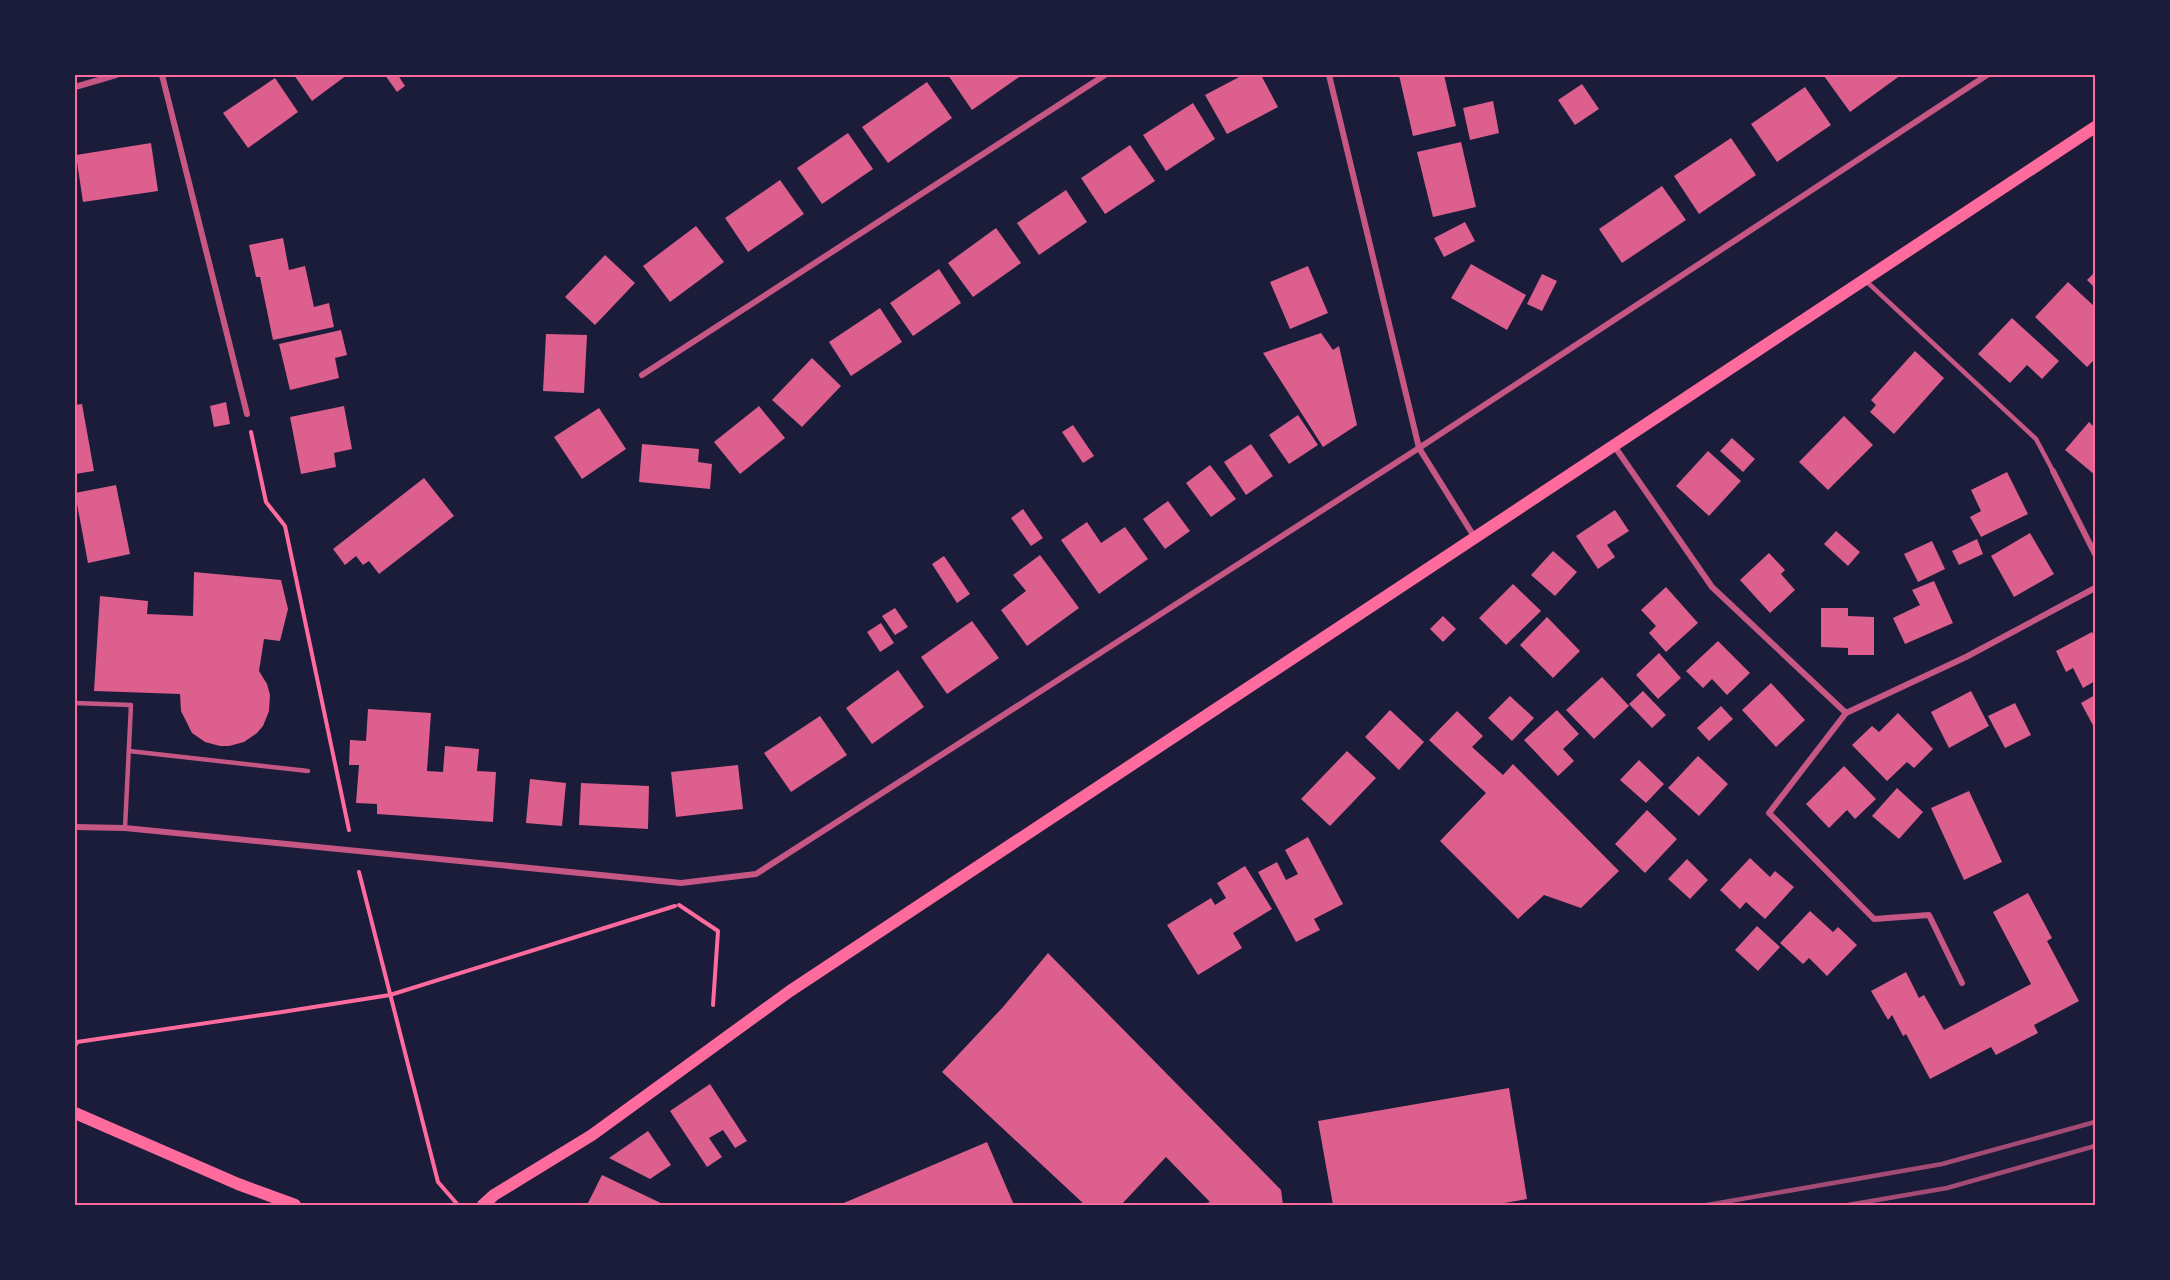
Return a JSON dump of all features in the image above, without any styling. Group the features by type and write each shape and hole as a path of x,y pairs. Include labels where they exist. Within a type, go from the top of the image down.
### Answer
{"main road":[{"path":"483,1205 494,1195 592,1135 790,991 1615,447 2095,127"},
{"path":"75,1113 238,1184 295,1205"}],"street":[{"path":"75,87 116,75"},
{"path":"162,75 247,414"},
{"path":"642,375 1105,75"},
{"path":"1329,75 1419,448 1475,539"},
{"path":"75,827 125,828 681,883 756,874 1419,448 1987,75"},
{"path":"1615,447 1712,587 1846,713"},
{"path":"2053,471 2095,554"},
{"path":"1962,983 1929,915 1874,919 1769,813 1846,713 1966,657 2095,588"}],"lane":[{"path":"1866,280 2036,439 2053,471"},
{"path":"75,703 131,705 125,828"},
{"path":"129,751 308,771"}],"path":[{"path":"247,414 266,502 285,526 354,851 438,1182 458,1205"},
{"path":"679,905 681,883"},
{"path":"75,1046 77,1041 390,995 679,905"},
{"path":"679,905 718,931 712,1005"}],"building":[{"path":"294,75 347,75 312,101"},
{"path":"385,75 398,75 405,86 397,92"},
{"path":"948,75 1022,75 972,110"},
{"path":"1243,75 1261,75 1278,107 1227,134 1205,95"},
{"path":"1399,75 1444,75 1456,126 1413,136"},
{"path":"1825,75 1901,75 1850,112"},
{"path":"275,78 298,112 248,148 223,113"},
{"path":"927,82 952,118 888,163 862,127"},
{"path":"1582,84 1599,109 1575,125 1558,100"},
{"path":"1805,87 1831,125 1777,162 1751,124"},
{"path":"1493,101 1499,133 1470,140 1463,108"},
{"path":"1193,103 1215,139 1166,171 1143,135"},
{"path":"848,133 873,169 822,204 797,168"},
{"path":"1731,138 1756,175 1699,214 1674,176"},
{"path":"1461,142 1476,207 1433,217 1417,152"},
{"path":"151,143 158,191 83,202 76,155"},
{"path":"1130,145 1155,181 1105,214 1081,178"},
{"path":"780,180 804,214 748,252 725,218"},
{"path":"1662,186 1686,220 1622,263 1599,229"},
{"path":"1066,190 1087,222 1039,255 1017,223"},
{"path":"1465,222 1475,241 1444,257 1434,238"},
{"path":"696,226 724,262 670,302 643,266"},
{"path":"996,228 1021,263 973,297 948,263"},
{"path":"283,238 289,270 305,266 314,307 329,303 334,327 273,340 260,277 256,277 249,245"},
{"path":"605,255 635,283 595,325 565,297"},
{"path":"1471,264 1526,295 1507,330 1451,298"},
{"path":"1308,266 1328,313 1290,329 1270,282"},
{"path":"939,269 961,303 913,336 890,303"},
{"path":"2095,272 2095,288 2087,280"},
{"path":"1542,274 1557,281 1542,311 1527,304"},
{"path":"2068,282 2095,307 2095,359 2087,367 2035,317"},
{"path":"880,308 902,342 851,376 829,342"},
{"path":"2012,318 2059,361 2042,379 2027,365 2010,383 1978,354"},
{"path":"341,330 347,355 335,358 339,378 290,390 279,344"},
{"path":"1321,333 1333,350 1339,346 1357,425 1323,447 1263,353"},
{"path":"546,334 587,335 584,393 543,391"},
{"path":"1915,351 1944,378 1894,434 1870,412 1876,405 1871,400"},
{"path":"812,358 841,386 802,427 772,400"},
{"path":"226,402 230,424 214,427 210,406"},
{"path":"82,404 94,471 75,474 75,405"},
{"path":"344,406 352,449 334,453 336,467 301,474 290,417"},
{"path":"759,406 785,438 740,474 714,442"},
{"path":"599,408 626,449 582,479 554,437"},
{"path":"1298,415 1318,445 1289,464 1269,435"},
{"path":"1844,416 1873,445 1828,490 1799,462"},
{"path":"2089,422 2095,428 2095,475 2065,450"},
{"path":"1073,425 1094,456 1083,463 1062,432"},
{"path":"1732,438 1755,459 1743,472 1720,451"},
{"path":"642,444 699,449 698,462 712,464 710,489 639,482"},
{"path":"1251,444 1273,476 1246,495 1224,462"},
{"path":"1708,451 1741,481 1709,516 1676,486"},
{"path":"1210,465 1236,499 1211,517 1186,483"},
{"path":"2007,472 2028,514 1981,537 1970,517 1981,511 1971,490"},
{"path":"424,478 454,516 379,574 369,561 363,565 356,556 345,565 333,549"},
{"path":"116,485 130,554 88,563 75,493"},
{"path":"1168,501 1190,531 1165,549 1143,519"},
{"path":"1023,509 1043,538 1031,546 1011,518"},
{"path":"1615,510 1629,531 1607,545 1615,557 1598,569 1576,536"},
{"path":"1087,522 1101,543 1125,527 1148,559 1099,594 1061,540"},
{"path":"1836,531 1860,552 1848,566 1824,544"},
{"path":"2030,533 2054,574 2014,597 1991,556"},
{"path":"1977,539 1983,554 1959,565 1952,551"},
{"path":"1932,541 1945,569 1918,582 1904,554"},
{"path":"1553,551 1577,572 1555,596 1531,575"},
{"path":"1769,553 1785,570 1781,574 1795,590 1770,613 1740,580"},
{"path":"1040,555 1079,608 1027,646 1001,610 1026,591 1013,575"},
{"path":"944,556 970,594 957,603 932,564"},
{"path":"194,572 281,580 288,609 280,641 264,639 259,671 267,684 270,695 269,711 263,726 244,742 229,746 205,742 192,733 181,711 180,694 94,691 100,596 148,601 147,614 193,616"},
{"path":"1934,581 1953,623 1905,644 1893,618 1920,605 1912,590"},
{"path":"1513,584 1541,611 1506,645 1479,618"},
{"path":"1666,587 1698,623 1666,652 1649,633 1656,626 1641,610"},
{"path":"895,608 908,627 895,635 882,616"},
{"path":"1821,608 1848,608 1848,616 1874,617 1874,655 1848,655 1848,648 1821,647"},
{"path":"1443,616 1456,629 1443,642 1430,629"},
{"path":"1547,617 1580,651 1553,678 1520,645"},
{"path":"972,621 999,658 947,694 921,657"},
{"path":"881,623 894,643 880,652 867,632"},
{"path":"2092,632 2095,638 2095,681 2083,688 2073,668 2066,672 2056,651"},
{"path":"1718,641 1750,673 1727,695 1712,679 1703,688 1686,671"},
{"path":"1659,653 1681,678 1658,699 1636,675"},
{"path":"898,670 924,707 872,744 846,708"},
{"path":"1602,677 1629,706 1594,739 1566,710"},
{"path":"1771,683 1805,720 1776,747 1742,710"},
{"path":"1643,691 1666,715 1652,728 1629,704"},
{"path":"1971,691 1989,726 1949,748 1931,712"},
{"path":"2095,695 2095,729 2081,703"},
{"path":"1510,696 1534,718 1512,741 1488,718"},
{"path":"2015,703 2031,735 2005,748 1988,716"},
{"path":"1721,706 1733,719 1709,741 1697,728"},
{"path":"368,709 431,713 427,771 443,772 445,746 479,749 477,771 496,772 493,822 377,814 377,804 356,803 359,765 349,765 350,740 366,741"},
{"path":"1390,710 1424,742 1399,770 1365,737"},
{"path":"1557,710 1579,734 1563,749 1574,761 1558,776 1524,740"},
{"path":"1457,711 1483,736 1472,747 1503,775 1513,764 1619,871 1581,908 1544,895 1518,919 1440,841 1486,793 1429,740"},
{"path":"1898,713 1933,749 1914,768 1907,762 1887,781 1852,745 1872,726 1879,732"},
{"path":"820,716 847,755 791,792 764,753"},
{"path":"1347,751 1376,778 1330,826 1301,799"},
{"path":"1698,756 1728,784 1699,816 1668,788"},
{"path":"1639,760 1664,784 1646,803 1620,780"},
{"path":"738,765 743,809 676,817 671,772"},
{"path":"1844,766 1876,799 1855,819 1847,810 1829,828 1806,804"},
{"path":"530,779 566,783 562,826 526,823"},
{"path":"581,783 649,786 648,829 579,825"},
{"path":"1897,788 1923,812 1899,839 1872,816"},
{"path":"1969,791 2002,862 1964,880 1931,808"},
{"path":"1647,810 1677,839 1645,873 1615,844"},
{"path":"1308,837 1343,904 1314,919 1320,930 1296,942 1258,872 1277,862 1286,880 1298,874 1285,850"},
{"path":"1750,858 1770,877 1775,871 1794,887 1765,919 1746,902 1740,909 1720,890"},
{"path":"1687,859 1708,880 1690,899 1668,879"},
{"path":"1245,866 1272,909 1233,933 1242,948 1198,975 1167,925 1211,898 1215,905 1226,898 1217,883"},
{"path":"2028,893 2052,938 2047,941 2079,1001 2034,1025 2038,1033 1996,1055 1991,1047 1930,1079 1906,1034 1903,1036 1892,1015 1888,1020 1871,991 1906,972 1919,998 1924,995 1944,1030 2031,984 1993,912"},
{"path":"1810,911 1833,932 1838,927 1857,945 1827,976 1809,958 1803,964 1780,943"},
{"path":"1757,926 1780,947 1758,971 1735,950"},
{"path":"1048,953 1281,1190 1283,1205 1199,1205 1210,1202 1166,1157 1121,1205 1085,1205 942,1072 1003,1007"},
{"path":"710,1084 747,1141 735,1148 723,1130 709,1138 722,1157 707,1167 670,1111"},
{"path":"1509,1088 1527,1199 1493,1205 1333,1205 1318,1121"},
{"path":"648,1131 671,1165 650,1179 609,1158"},
{"path":"987,1142 1014,1205 839,1205"},
{"path":"602,1175 665,1205 587,1205"}],"railway":[{"path":"1707,1205 1942,1164 2095,1122"},
{"path":"1848,1205 1947,1188 2095,1146"}]}
